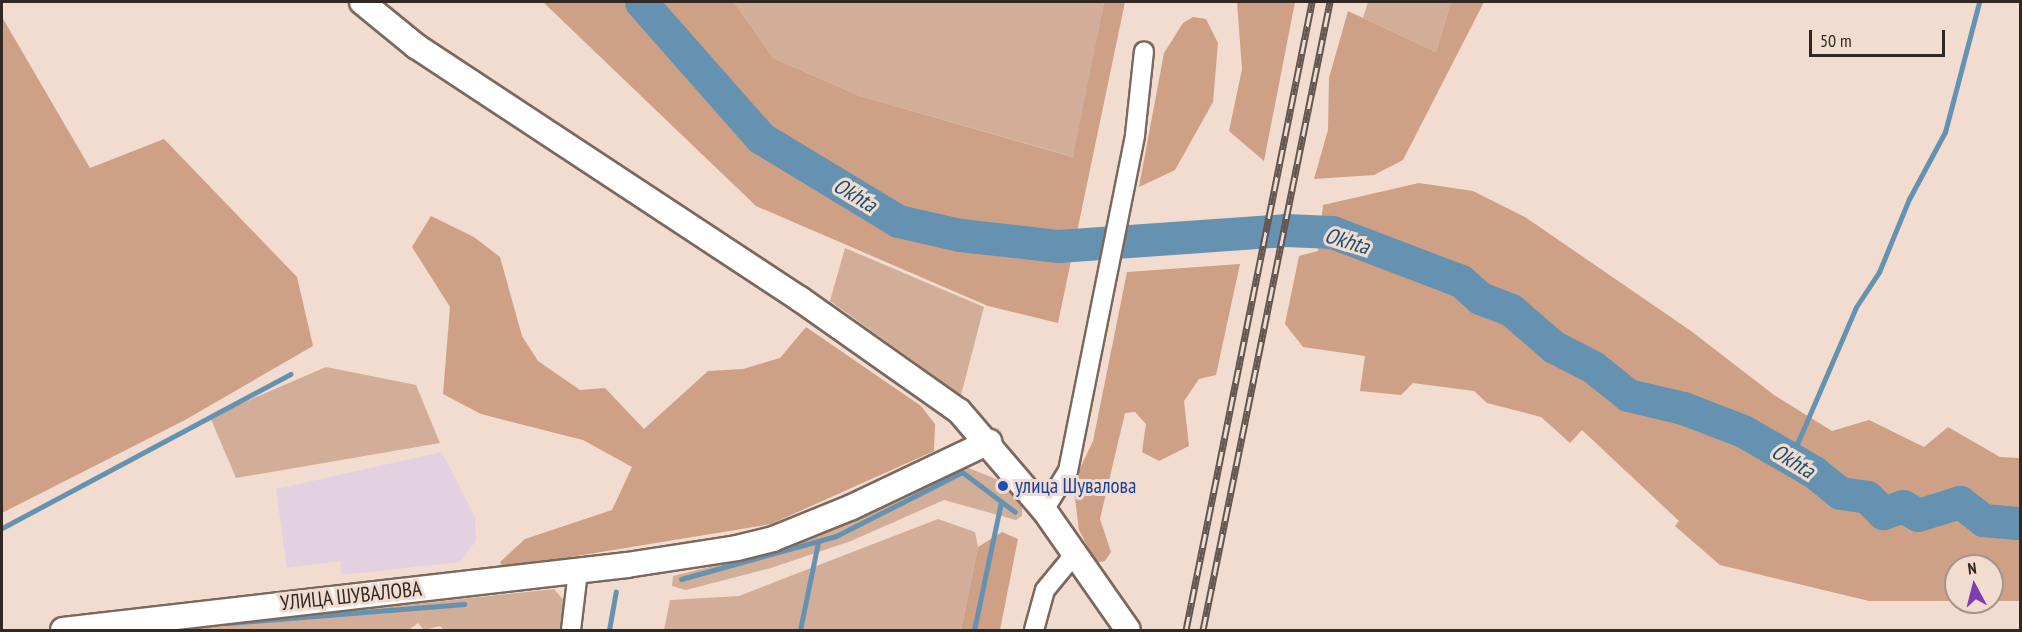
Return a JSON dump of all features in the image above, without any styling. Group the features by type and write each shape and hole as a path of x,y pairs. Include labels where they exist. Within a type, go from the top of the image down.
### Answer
{"street":[{"path":"362,2 416,46 800,299 959,411 989,442 1044,510 1128,630"},
{"path":"1044,510 1068,471 1135,135 1144,51"},
{"name":"УЛИЦА ШУВАЛОВА","path":"63,630 639,564 773,539 989,442"},
{"path":"1034,630 1045,590 1074,555"},
{"path":"571,630 578,571"}],"shaded area":[{"path":"543,2 734,2 773,58 860,96 1073,157 1104,2 1125,2 1058,323 988,306 756,206"},
{"path":"734,2 1104,2 1074,157 860,96 773,58"},
{"path":"1237,2 1295,2 1264,161 1229,131 1242,69"},
{"path":"1368,2 1451,2 1436,52 1363,18"},
{"path":"1451,2 1484,2 1403,160 1374,175 1314,179 1328,130 1329,78 1348,11 1436,52"},
{"path":"2,17 90,168 164,139 297,277 313,346 185,420 2,513"},
{"path":"1193,17 1206,19 1218,43 1213,102 1175,170 1139,187 1164,53 1183,23"},
{"path":"1419,183 1473,191 1525,217 1691,331 1774,395 1832,431 1869,420 1924,447 1948,427 2000,457 2020,458 2020,601 2004,601 2004,554 1944,554 1944,601 1869,601 1720,565 1675,526 1679,521 1582,430 1570,443 1541,417 1487,403 1474,391 1413,383 1401,395 1360,391 1365,356 1303,347 1285,324 1299,256 1318,251 1323,205"},
{"path":"431,216 474,237 500,257 522,336 538,361 580,390 605,388 644,429 708,371 743,369 780,358 806,327 921,406 935,424 934,451 771,524 503,568 500,562 525,539 612,510 632,467 583,440 481,414 443,394 450,307 412,247"},
{"path":"845,248 984,307 961,395 830,301"},
{"path":"1240,264 1216,375 1199,379 1184,401 1189,446 1159,461 1142,452 1146,424 1135,412 1125,413 1100,519 1111,552 1105,561 1096,563 1079,530 1073,483 1093,441 1127,272"},
{"path":"326,367 416,385 440,443 236,478 210,417"},
{"path":"442,452 475,517 476,541 460,562 342,575 340,561 287,568 276,489"},
{"path":"961,465 1006,483 1022,499 1022,516 1016,520 944,500 851,541 771,568 686,590 672,586 673,576 770,552"},
{"path":"938,519 975,532 978,547 961,630 664,630 670,600 739,596"},
{"path":"1002,532 1018,539 1000,630 961,630 978,547"},
{"path":"554,589 567,604 561,630 444,630 440,626 424,630 418,623 409,630 173,630"}],"waterway":[{"name":"Okhta","path":"641,2 761,138 898,221 960,235 1058,246 1286,230 1332,232 1461,281 1480,298 1511,310 1554,347 1593,367 1628,395 1683,408 1743,431 1814,472 1840,493 1867,497 1883,513 1903,506 1918,515 1960,502 1983,520 2020,523"},
{"path":"1791,458 1856,307 1879,272 1909,199 1945,132 1979,2"},
{"path":"2,528 290,374"},
{"path":"681,579 836,536 962,472 1015,512"},
{"path":"974,630 1001,502"},
{"path":"800,630 818,542"},
{"path":"609,630 616,592"},
{"path":"227,623 464,604"}],"railway":[{"path":"1186,630 1312,2"},
{"path":"1203,630 1330,2"}],"place":[{"name":"улица Шувалова","path":"1003,486"}]}
